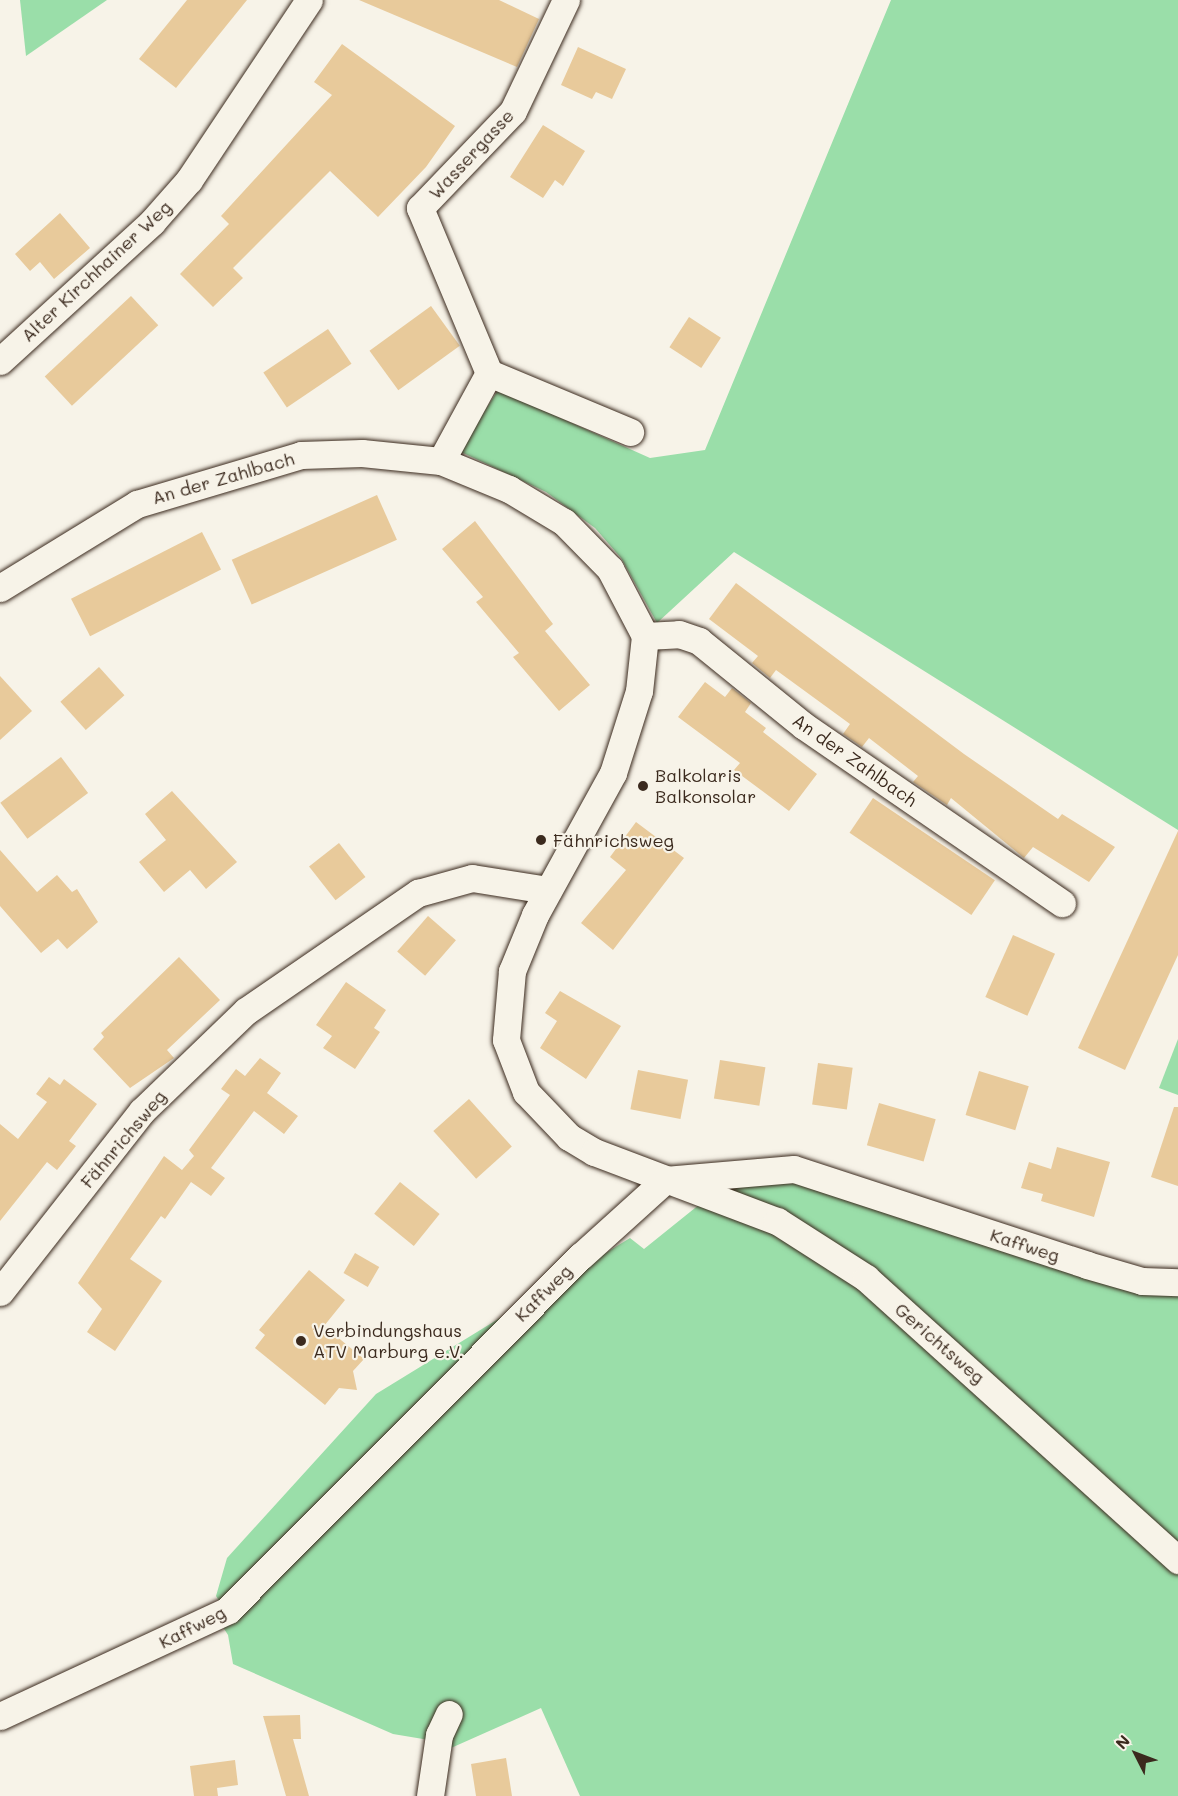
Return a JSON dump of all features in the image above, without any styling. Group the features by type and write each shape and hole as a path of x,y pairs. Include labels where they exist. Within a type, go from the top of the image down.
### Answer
{"street":[{"name":"Alter Kirchhainer Weg","path":"0,361 152,222 189,180 309,0"},
{"name":"Wassergasse","path":"489,373 420,208 513,111 566,0"},
{"path":"441,461 489,373 630,432"},
{"name":"An der Zahlbach","path":"0,588 137,504 246,469 324,454 441,461 509,489 564,522 610,569 645,636 680,634 699,641 804,726 1062,903"},
{"path":"645,636 639,692 613,773 548,890 507,993 506,1040 517,1076 543,1114 569,1137 617,1163 666,1180"},
{"name":"Fähnrichsweg","path":"0,1292 142,1111 246,1011 418,894 472,878 548,890"},
{"name":"Kaffweg","path":"0,1716 228,1610 573,1263 651,1187 666,1180 794,1169 1087,1266 1142,1281 1178,1282"},
{"name":"Gerichtsweg","path":"666,1180 777,1221 866,1278 1178,1560"},
{"path":"430,1796 439,1735 450,1714"}],"green space":[{"path":"20,0 107,0 26,56"},
{"path":"891,0 1178,0 1178,830 734,552 657,623 621,558 595,528 546,492 459,451 498,390 650,458 705,450"},
{"path":"1178,1039 1178,1095 1159,1088"},
{"path":"736,1175 837,1187 1178,1291 1178,1796 580,1796 541,1708 442,1752 441,1742 393,1734 233,1664 228,1635 217,1618 222,1605 216,1596 227,1558 376,1394 630,1238 644,1249"}],"building":[{"path":"187,0 247,0 176,88 139,59"},
{"path":"359,0 499,0 539,19 517,67"},
{"path":"342,44 455,126 426,167 378,217 330,171 233,268 243,278 213,307 180,274 229,224 221,216 332,95 314,82"},
{"path":"578,47 626,69 612,99 596,92 592,99 561,85"},
{"path":"543,125 585,151 563,186 555,180 543,198 510,177"},
{"path":"60,213 90,248 54,279 40,262 30,271 15,254"},
{"path":"131,296 158,325 72,406 45,376"},
{"path":"431,306 460,346 398,390 370,351"},
{"path":"689,317 721,338 701,368 669,347"},
{"path":"328,329 351,364 287,407 263,373"},
{"path":"377,495 397,540 252,604 232,560"},
{"path":"475,521 553,624 545,631 590,685 559,711 513,657 519,653 476,602 483,597 442,549"},
{"path":"202,532 221,569 90,636 71,599"},
{"path":"736,583 964,754 1058,819 1062,814 1115,847 1089,882 1033,847 1024,858 951,798 947,805 913,782 918,776 869,738 862,747 843,734 850,724 776,670 770,678 752,663 758,656 709,619"},
{"path":"99,667 124,695 86,730 60,702"},
{"path":"0,676 32,711 0,740"},
{"path":"705,682 725,697 732,688 751,703 745,712 766,728 763,732 817,774 789,811 734,770 740,763 678,717"},
{"path":"61,757 88,793 27,839 0,803"},
{"path":"172,791 237,862 206,889 190,870 164,892 139,862 166,840 145,814"},
{"path":"873,798 995,880 971,915 850,833"},
{"path":"636,822 684,858 613,950 581,923 626,870 610,857"},
{"path":"1178,831 1178,955 1125,1070 1078,1048"},
{"path":"339,843 365,877 336,900 309,866"},
{"path":"0,850 37,892 57,875 72,892 77,889 98,922 67,949 58,939 41,953 0,906"},
{"path":"428,916 456,940 425,976 397,951"},
{"path":"1013,935 1055,954 1027,1016 985,997"},
{"path":"179,957 220,1000 167,1050 174,1058 130,1088 93,1049 104,1037 101,1033"},
{"path":"346,982 386,1010 374,1028 380,1032 355,1069 323,1048 332,1036 316,1025"},
{"path":"560,991 621,1026 586,1079 540,1048 557,1021 545,1013"},
{"path":"260,1058 281,1073 267,1093 298,1116 284,1134 254,1111 211,1168 225,1178 211,1196 191,1182 165,1219 161,1216 130,1259 162,1281 115,1351 87,1332 102,1309 78,1283 164,1156 182,1170 194,1156 189,1150 230,1095 221,1089 236,1069 245,1076"},
{"path":"720,1060 765,1067 759,1106 714,1099"},
{"path":"818,1063 853,1068 847,1109 812,1105"},
{"path":"638,1070 688,1080 680,1119 630,1109"},
{"path":"979,1071 1029,1086 1015,1130 966,1115"},
{"path":"49,1077 60,1085 64,1079 97,1104 69,1141 76,1146 57,1170 47,1162 0,1221 0,1124 18,1139 47,1102 36,1094"},
{"path":"469,1099 512,1147 476,1179 433,1131"},
{"path":"879,1103 936,1119 924,1162 867,1145"},
{"path":"1174,1107 1178,1107 1178,1186 1151,1177"},
{"path":"1057,1147 1110,1162 1094,1217 1041,1201 1043,1194 1021,1188 1029,1162 1051,1169"},
{"path":"400,1182 440,1214 414,1246 374,1214"},
{"path":"355,1253 379,1267 368,1287 343,1273"},
{"name":"Verbindungshaus ATV Marburg e.V.","path":"309,1270 345,1300 324,1326 364,1359 353,1371 357,1390 339,1388 325,1405 255,1348 265,1335 259,1330"},
{"path":"300,1715 301,1739 293,1739 309,1796 286,1796 263,1716"},
{"path":"506,1758 512,1796 476,1796 471,1764"},
{"path":"235,1760 238,1785 217,1788 218,1796 194,1796 190,1766"}],"place":[{"name":"Balkolaris Balkonsolar","path":"643,786"},
{"name":"Fähnrichsweg","path":"541,840"},
{"name":"Verbindungshaus ATV Marburg e.V.","path":"301,1341"}]}
